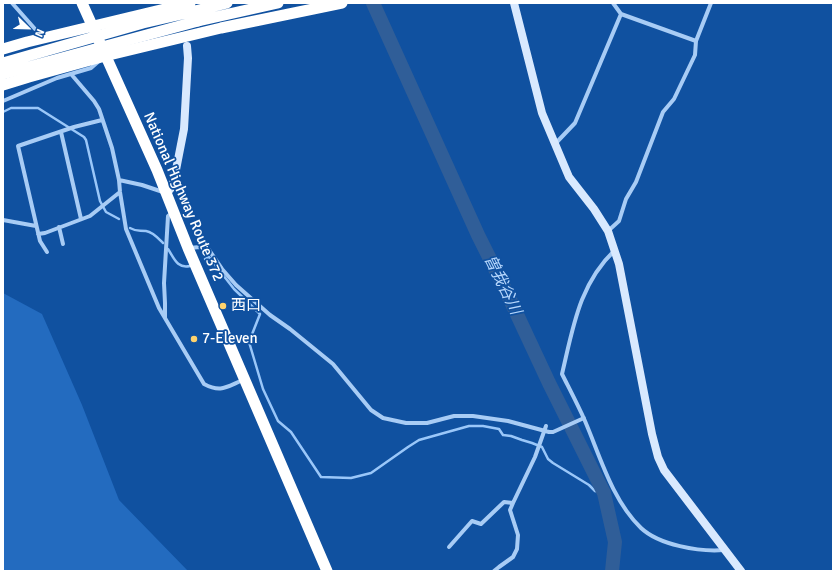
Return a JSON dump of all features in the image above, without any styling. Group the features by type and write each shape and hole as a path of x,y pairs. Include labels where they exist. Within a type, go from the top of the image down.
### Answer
{"highway":[{"name":"National Highway Route 372","path":"82,3 167,193 188,248 327,571"},
{"path":"3,63 143,23 227,3"},
{"path":"3,49 93,26 192,11 257,7 278,3"},
{"path":"3,85 106,56 221,28 342,3"},
{"path":"3,74 192,11"}],"street":[{"path":"12,3 35,29"},
{"path":"514,3 542,113 569,177 594,209 608,231 619,264 652,434 658,457 664,470 741,571"},
{"path":"613,3 621,14 696,41"},
{"path":"608,231 619,221 626,199 636,182 663,112 674,99 695,55 696,41 711,3"},
{"path":"186,30 192,11"},
{"path":"555,145 575,124 621,14"},
{"path":"119,180 142,184 167,193 172,187 184,134 188,58 187,46"},
{"path":"3,102 56,78 91,68 106,56"},
{"path":"71,74 94,101 102,120 112,148 119,180 126,229 164,318 204,384 219,390 245,379"},
{"path":"47,252 40,241 38,234 18,146 74,127 102,120"},
{"path":"61,132 81,219"},
{"path":"38,234 45,233 90,216 120,192"},
{"path":"164,318 164,283 168,216 174,210"},
{"path":"3,220 36,226"},
{"path":"60,227 64,244"},
{"path":"188,248 200,247 209,250 222,269 236,285 270,316 316,349 333,364 371,410 378,416 397,422 417,424 432,422 454,416 473,416 508,421 553,432 582,419"},
{"path":"614,250 587,286 580,304 562,374 613,488 627,512 641,528 661,541 693,548 724,550"},
{"path":"494,571 513,557 517,549 518,535 510,512 543,438 546,426"},
{"path":"449,547 472,521 481,524 504,502 513,503"}],"shaded area":[{"path":"3,293 42,314 82,405 119,500 188,571 3,571"}],"waterway":[{"name":"曽我谷川","path":"373,3 478,235 604,493 615,542 612,571"},
{"path":"3,112 11,108 38,108 84,137 86,140 100,201 106,212 119,219"},
{"path":"130,228 151,233 163,243"},
{"path":"168,249 176,262 182,266 190,266"},
{"path":"205,259 209,257 234,289 260,314 249,342 263,389 278,421 291,432 321,477 351,478 371,473 419,440 469,426 483,426 499,429 503,435 511,436 542,447 548,459 553,463 589,485 595,491 604,493"}],"place":[{"name":"西口","path":"223,306"},
{"name":"7-Eleven","path":"194,339"}]}
